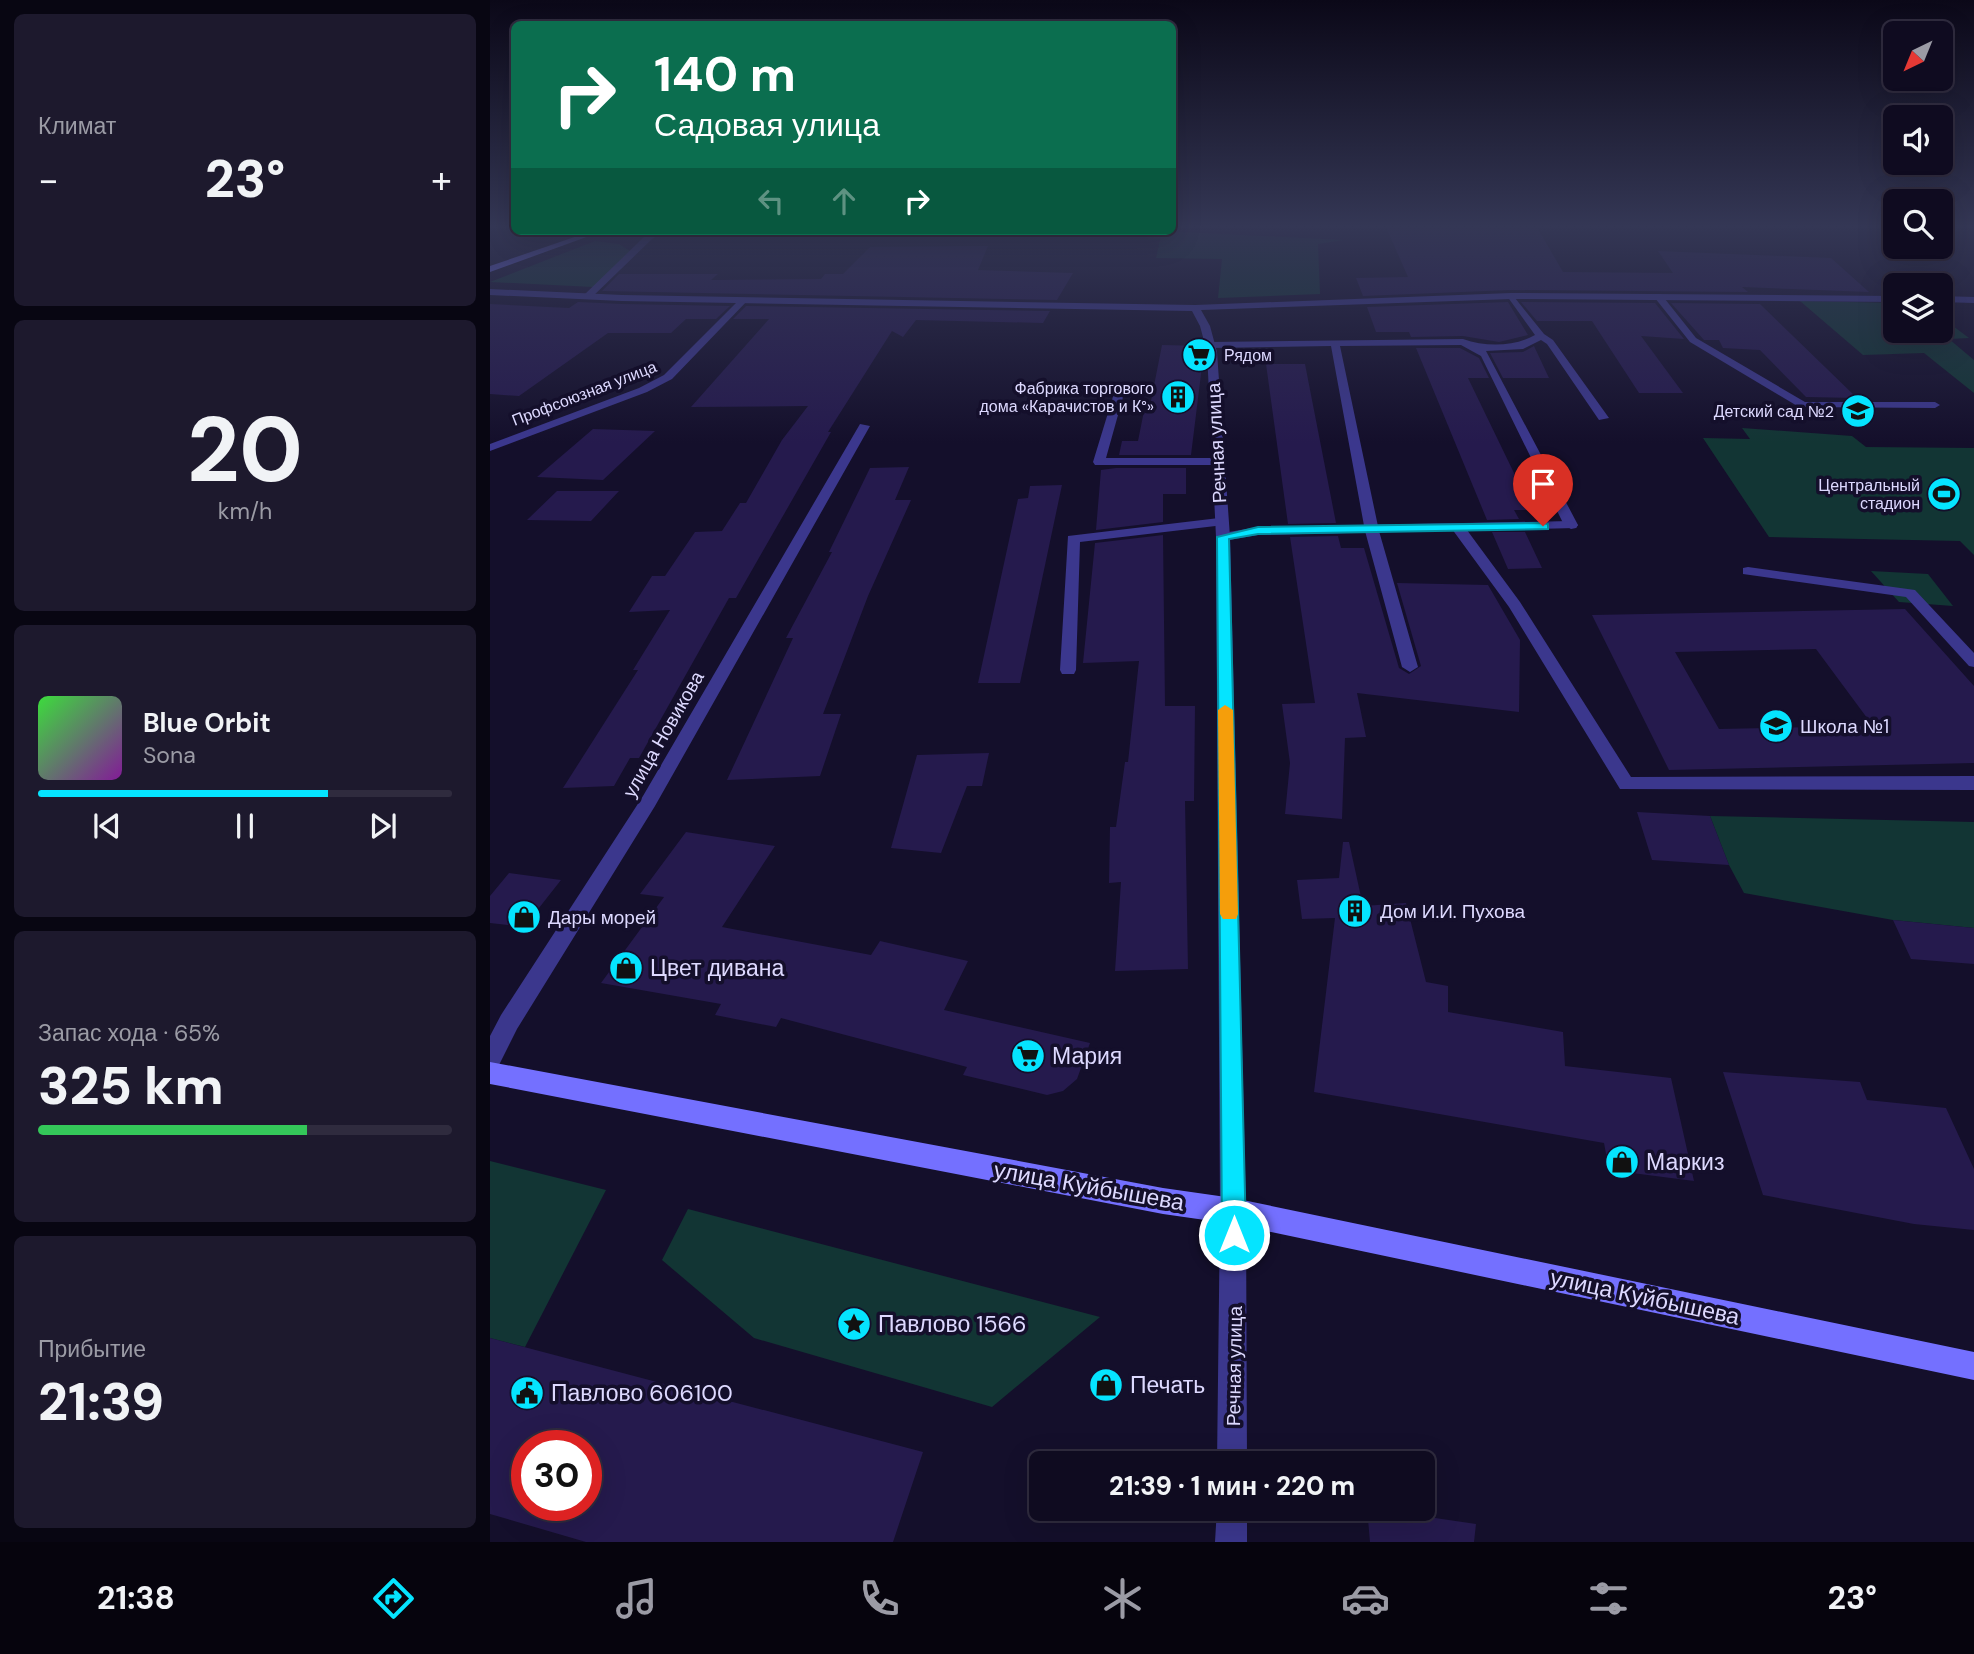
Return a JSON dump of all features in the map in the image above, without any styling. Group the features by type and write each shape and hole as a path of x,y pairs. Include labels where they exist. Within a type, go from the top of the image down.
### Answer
{"main road":[{"name":"улица Куйбышева","path":"490,1073 1163,1201 1233,1211 1974,1366"}],"street":[{"path":"690,299 1195,308 1433,299"},
{"path":"1513,299 1541,336 1550,342 1603,418"},
{"path":"1660,299 1693,340 1803,405 1935,405"},
{"path":"1953,299 1974,299"},
{"name":"Профсоюзная улица","path":"490,448 643,390 668,377 744,300"},
{"name":"Речная улица","path":"1195,308 1205,326 1210,345 1221,530 1233,1211 1232,1451"},
{"path":"1477,348 1523,346 1541,336"},
{"path":"1068,670 1073,539 1221,530 1371,531 1571,525 1485,354 1477,348 1463,342 1210,345"},
{"path":"1335,344 1371,531 1410,667"},
{"path":"1120,390 1099,462 1216,462"},
{"name":"улица Новикова","path":"490,1059 509,1022 649,801 864,425"},
{"path":"1460,528 1515,605 1626,784 1974,783"},
{"path":"1748,571 1910,593 1974,662"},
{"path":"1231,1542 1232,1521"}],"green space":[{"path":"1800,301 1883,303 1883,343 1953,342 1974,360 1974,393 1924,353 1863,355"},
{"path":"1953,326 1969,338 1953,339"},
{"path":"1742,428 1852,436 1866,447 1974,448 1974,555 1960,541 1769,537 1703,438 1750,439"},
{"path":"1871,571 1928,574 1953,606 1899,602"},
{"path":"1710,816 1974,822 1974,928 1893,920 1744,893 1729,865"},
{"path":"490,1161 606,1190 525,1347 490,1338"},
{"path":"688,1209 1100,1317 992,1407 754,1338 662,1260"}],"building":[{"path":"578,302 730,306 716,319 686,319 671,333 608,333 519,396 490,394 490,304 569,308"},
{"path":"1508,302 1528,335 1499,342 1463,336 1411,337 1409,332 1376,332 1367,307"},
{"path":"1521,302 1655,303 1684,339 1641,336 1683,393 1639,393 1592,321 1537,321"},
{"path":"1671,303 1760,304 1857,398 1806,397 1760,350 1723,348 1719,340 1704,340"},
{"path":"746,306 1050,311 1043,323 916,320 903,337 892,331 828,432 831,432 736,598 729,598 639,758 630,758 614,786 563,788 638,670 633,670 670,610 629,612 652,576 665,576 695,532 722,531 740,503 746,503 782,440 808,406 691,407 769,319 733,319"},
{"name":"Фабрика торгового дома «Карачистов и К°»","path":"1162,345 1203,346 1191,455 1119,455 1122,441 1138,441 1144,411 1149,411"},
{"path":"1534,346 1549,378 1503,378 1490,353 1523,352"},
{"path":"1416,348 1460,348 1479,358 1489,378 1468,378 1532,510 1514,510 1519,519 1487,520"},
{"path":"1266,364 1305,364 1336,523 1288,524"},
{"path":"593,429 655,431 603,480 537,477"},
{"path":"909,467 895,500 911,500 868,596 823,714 841,714 820,776 727,780 793,638 786,638 832,552 829,552 870,468"},
{"path":"1186,468 1186,494 1163,494 1163,522 1096,530 1101,470"},
{"path":"1062,485 1020,683 978,683 1018,499 1028,498 1030,486"},
{"path":"557,491 619,491 591,521 527,520"},
{"path":"1492,532 1525,532 1542,568 1508,569"},
{"path":"1163,535 1165,706 1195,706 1194,801 1185,801 1188,969 1115,971 1121,882 1109,883 1110,827 1116,827 1125,762 1128,762 1139,661 1083,663 1095,543"},
{"path":"1338,536 1341,548 1364,548 1399,668 1409,674 1421,666 1397,583 1488,585 1520,640 1519,712 1357,693 1366,737 1345,738 1342,819 1285,814 1290,763 1282,704 1315,703 1290,537"},
{"path":"1905,609 1974,686 1974,763 1669,770 1592,615","holes":["1816,649 1873,726 1719,729 1675,652"]},
{"path":"989,753 982,786 967,786 941,853 891,848 917,755"},
{"path":"1637,812 1710,816 1729,865 1652,860"},
{"path":"686,832 775,846 722,927 871,955 880,941 968,961 944,1010 1090,1043 1077,1079 1063,1091 1047,1095 963,1075 967,1067 781,1018 776,1027 715,1015 721,1004 601,983 664,897 640,894"},
{"path":"1343,842 1349,842 1363,906 1406,903 1426,982 1448,986 1448,1012 1563,1032 1565,1066 1671,1078 1694,1181 1609,1170 1604,1143 1314,1092 1335,918 1302,919 1297,880 1339,878"},
{"path":"509,873 561,880 524,927 490,923 490,896"},
{"path":"1893,920 1974,928 1974,964 1911,959"},
{"path":"1723,1072 1860,1082 1867,1100 1946,1108 1974,1169 1974,1230 1914,1224 1763,1195"},
{"path":"490,1338 923,1452 893,1542 586,1542 514,1521 602,1521 602,1430 511,1430 511,1520 490,1514"},
{"path":"1435,1518 1476,1524 1474,1542 1370,1542 1368,1521 1435,1521"}],"slow traffic":[{"path":"1225,710 1229,914"}],"place":[{"name":"Рядом","path":"1199,355"},
{"name":"Фабрика торгового дома «Карачистов и К°»","path":"1178,397"},
{"name":"Детский сад №2","path":"1858,411"},
{"name":"Центральный стадион","path":"1944,494"},
{"name":"Школа №1","path":"1776,726"},
{"name":"Дом И.И. Пухова","path":"1355,911"},
{"name":"Дары морей","path":"524,917"},
{"name":"Цвет дивана","path":"626,968"},
{"name":"Мария","path":"1028,1056"},
{"name":"Маркиз","path":"1622,1162"},
{"name":"Павлово 1566","path":"854,1324"},
{"name":"Печать","path":"1106,1385"},
{"name":"Павлово 606100","path":"527,1393"}],"route":[{"path":"1234,1235 1223,537 1258,531 1543,526"}]}
